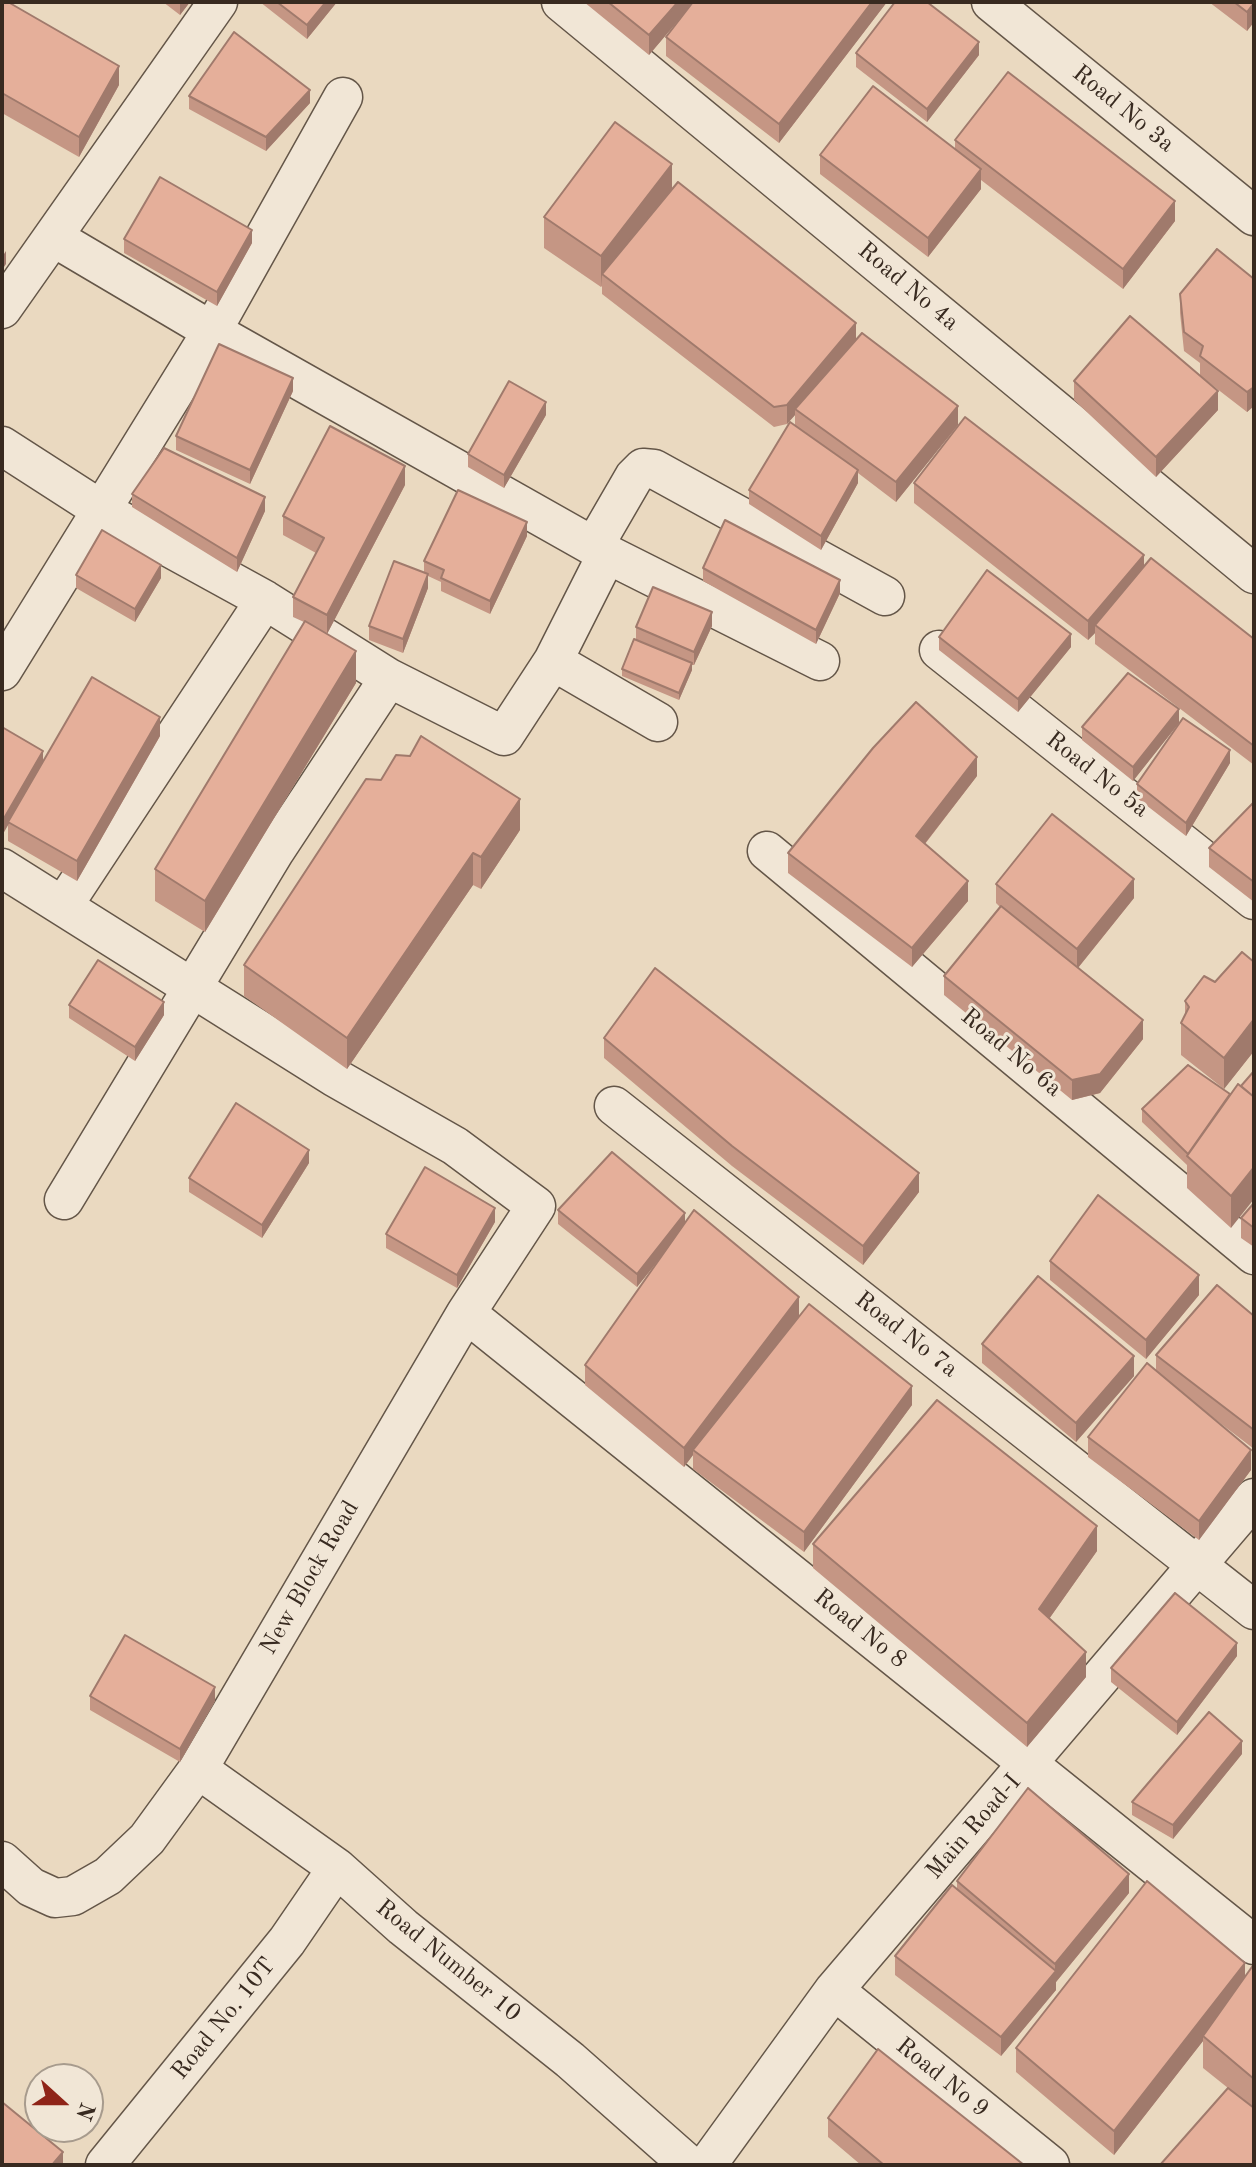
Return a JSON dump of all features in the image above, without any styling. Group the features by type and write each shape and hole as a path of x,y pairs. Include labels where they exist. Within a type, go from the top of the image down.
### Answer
{"street":[{"path":"2,309 218,2"},
{"name":"Road No 4a","path":"561,2 1254,574"},
{"name":"Road No 3a","path":"991,2 1254,216"},
{"path":"2,671 212,331 343,97"},
{"path":"53,237 212,331 600,550 820,661"},
{"path":"2,446 103,511 265,600 389,678 504,736 553,661 634,477 643,468 654,469 885,596"},
{"path":"63,906 265,600"},
{"name":"Road No 5a","path":"939,650 1254,900"},
{"path":"553,661 658,722"},
{"path":"64,1200 313,791 389,678"},
{"name":"Road No 6a","path":"767,851 1254,1255"},
{"path":"2,868 192,988"},
{"name":"New Block Road","path":"2,1861 31,1887 55,1898 73,1896 108,1876 147,1839 198,1769 466,1313 536,1206 455,1146 334,1077 192,988"},
{"name":"Road No 7a","path":"614,1106 1254,1610"},
{"name":"Road No 8","path":"466,1313 1254,1945"},
{"name":"Main Road-I","path":"707,2165 834,1990 1254,1498"},
{"name":"Road Number 10","path":"198,1769 337,1868 403,1927 570,2060 689,2165"},
{"name":"Road No. 10T","path":"105,2165 287,1941 337,1868"},
{"name":"Road No 9","path":"834,1990 1050,2165"}],"building":[{"path":"2,2 8,2 119,66 79,137 2,93"},
{"path":"277,2 326,2 307,25"},
{"path":"608,2 678,2 649,35"},
{"path":"693,2 872,2 779,124 666,37"},
{"path":"895,2 927,2 979,42 927,109 856,53"},
{"path":"1234,2 1254,2 1254,3 1247,12"},
{"path":"234,32 310,90 266,137 189,96"},
{"path":"1008,72 1175,201 1123,269 955,140"},
{"path":"873,86 981,169 928,238 820,155"},
{"path":"615,122 672,164 601,256 544,217"},
{"path":"160,177 252,230 217,292 124,239"},
{"path":"678,182 856,323 787,405 774,407 602,274"},
{"path":"1217,249 1254,279 1254,387 1247,392 1200,356 1203,346 1184,332 1180,294"},
{"path":"1130,316 1218,391 1156,457 1074,381"},
{"path":"862,333 958,406 896,482 795,409"},
{"path":"219,344 293,378 250,470 176,436"},
{"path":"509,381 546,402 504,475 468,454"},
{"path":"965,417 1144,555 1088,621 914,483"},
{"path":"790,422 858,470 821,536 749,490"},
{"path":"330,426 405,466 327,615 293,597 324,538 283,516"},
{"path":"164,448 265,497 237,558 132,494"},
{"path":"458,490 527,522 490,601 441,578 444,570 424,561"},
{"path":"725,520 840,580 816,630 703,568"},
{"path":"102,530 161,565 135,609 76,575"},
{"path":"1151,558 1254,639 1254,746 1095,625"},
{"path":"394,561 428,574 403,639 369,626"},
{"path":"987,570 1071,634 1018,699 939,637"},
{"path":"653,587 712,612 694,652 636,627"},
{"path":"305,621 356,651 205,901 155,869"},
{"path":"634,639 692,663 679,693 622,669"},
{"path":"1128,673 1179,709 1133,767 1082,727"},
{"path":"92,677 160,717 77,861 8,822"},
{"path":"916,702 977,757 916,836 968,881 912,948 788,853 873,748"},
{"path":"1183,718 1230,750 1186,823 1137,784"},
{"path":"2,727 43,751 3,820 2,820"},
{"path":"421,736 520,799 481,857 473,853 347,1038 244,965 366,779 381,780 396,755 410,756"},
{"path":"1254,802 1254,882 1209,848"},
{"path":"1052,814 1134,879 1077,949 996,884"},
{"path":"1001,906 1143,1020 1100,1074 1072,1080 944,976"},
{"path":"1242,952 1254,962 1254,1019 1224,1058 1181,1023 1189,1007 1185,1001 1204,976 1215,982"},
{"path":"98,960 164,1002 135,1047 69,1005"},
{"path":"655,968 919,1173 863,1246 732,1146 604,1038"},
{"path":"1188,1065 1230,1094 1188,1154 1142,1109"},
{"path":"1254,1071 1254,1097 1241,1086"},
{"path":"1238,1084 1254,1097 1254,1167 1231,1196 1187,1156"},
{"path":"236,1103 309,1150 262,1225 189,1178"},
{"path":"612,1152 685,1213 637,1274 558,1210"},
{"path":"425,1167 495,1208 457,1275 386,1234"},
{"path":"1098,1195 1199,1275 1146,1340 1050,1261"},
{"path":"1254,1203 1254,1228 1241,1218"},
{"path":"694,1210 799,1297 684,1448 585,1365"},
{"path":"1038,1276 1134,1356 1076,1423 982,1344"},
{"path":"1217,1285 1254,1316 1254,1430 1156,1355"},
{"path":"809,1304 912,1386 804,1532 693,1450"},
{"path":"1147,1363 1251,1450 1199,1521 1088,1437"},
{"path":"937,1400 1097,1526 1039,1609 1086,1652 1027,1723 813,1544"},
{"path":"1175,1593 1237,1643 1177,1722 1111,1668"},
{"path":"125,1635 215,1687 180,1749 90,1696"},
{"path":"1209,1712 1242,1741 1173,1825 1132,1802"},
{"path":"1028,1788 1129,1874 1055,1964 957,1881"},
{"path":"1147,1881 1245,1963 1114,2131 1016,2048"},
{"path":"952,1885 1056,1971 1001,2037 895,1956"},
{"path":"1254,1964 1254,2079 1203,2036"},
{"path":"878,2049 1024,2165 884,2165 828,2118"},
{"path":"1228,2088 1254,2108 1254,2165 1160,2165"},
{"path":"2,2102 24,2120 24,2143 52,2143 63,2152 52,2165 2,2165"}]}
